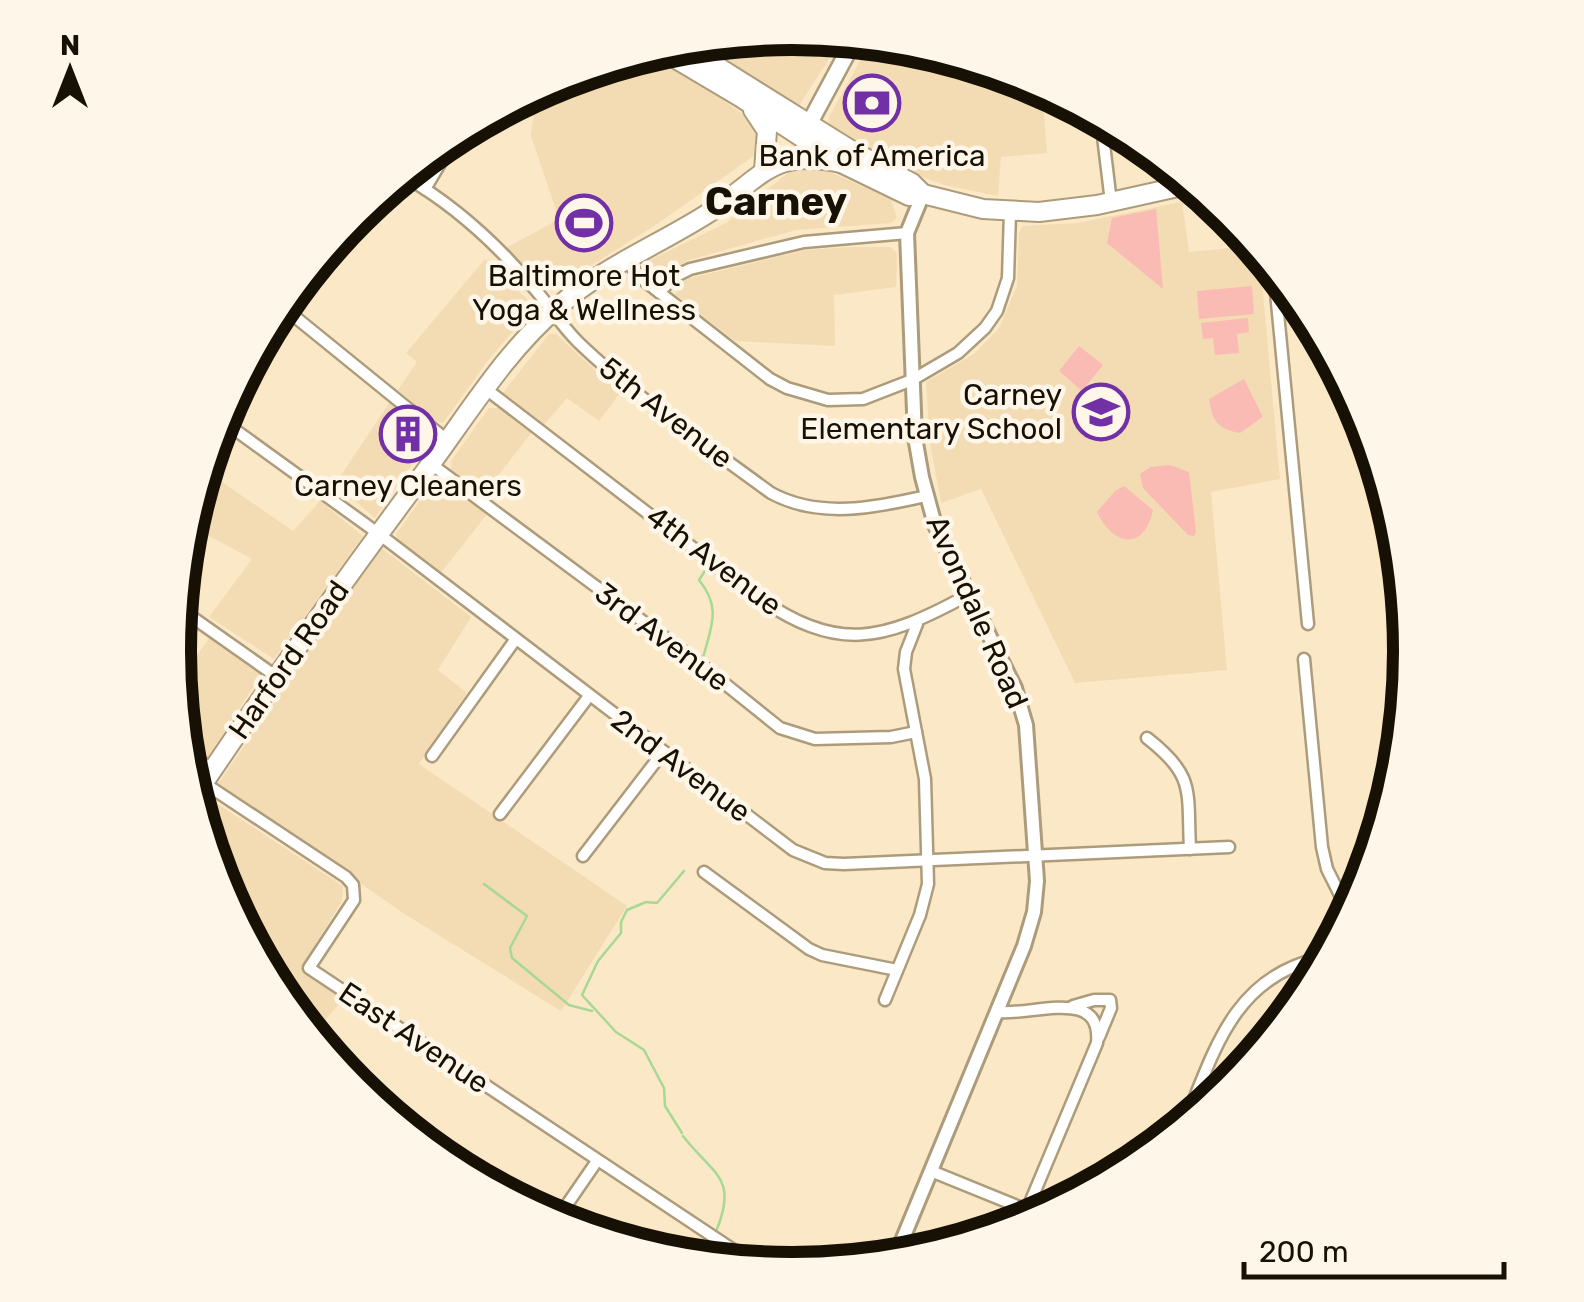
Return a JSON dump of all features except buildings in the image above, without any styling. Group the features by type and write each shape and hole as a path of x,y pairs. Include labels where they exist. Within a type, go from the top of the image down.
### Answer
{"main road":[{"path":"764,170 804,129 847,53"},
{"path":"701,57 804,129 842,163 909,196 923,194 963,206 1010,212 1063,210 1174,188"},
{"path":"680,61 740,97 912,184 923,194"},
{"path":"740,97 767,132 764,170"},
{"path":"764,170 802,157 842,163"},
{"name":"Harford Road","path":"206,780 379,534 521,344 552,312 626,260 709,213 764,170"}],"street":[{"path":"1103,137 1111,202"},
{"path":"425,189 440,164"},
{"name":"5th Avenue","path":"415,183 454,208 495,246 606,368 782,499 828,509 869,507 926,496"},
{"name":"Avondale Road","path":"902,1241 998,1012 1030,928 1036,897 1031,758 1024,715 1015,688 939,534 926,496 916,437 907,234 923,194"},
{"path":"626,260 632,270 770,379 800,394 828,400 862,400 912,380 972,343 992,320 1008,278 1010,212"},
{"path":"659,292 690,268 786,245 907,234"},
{"path":"1276,295 1308,624"},
{"path":"293,315 448,441"},
{"name":"4th Avenue","path":"486,389 785,616 822,631 864,635 917,623 968,595"},
{"name":"2nd Avenue","path":"234,428 793,850 810,858 844,864 1229,847"},
{"name":"3rd Avenue","path":"431,464 780,728 815,739 890,737 916,732"},
{"path":"192,617 277,677"},
{"path":"885,1000 920,915 928,884 925,779 904,665 917,623"},
{"path":"432,756 515,640"},
{"path":"1304,659 1322,847 1327,869 1340,896"},
{"path":"500,814 589,696"},
{"path":"1147,738 1172,757 1185,780 1190,849"},
{"path":"582,856 662,752"},
{"name":"East Avenue","path":"206,780 352,884 354,900 310,968 732,1249"},
{"path":"704,872 808,948 822,955 897,970"},
{"path":"1196,1095 1226,1025 1240,1005 1276,975 1305,964"},
{"path":"998,1012 1026,1013 1104,998 1110,1000 1112,1008 1030,1202"},
{"path":"1072,1006 1092,1017 1098,1028 1097,1043"},
{"path":"565,1207 597,1160"},
{"path":"931,1171 1019,1207"}],"shaded area":[{"path":"834,51 798,107 716,55"},
{"path":"864,54 870,55 948,70 1043,105 1047,153 1001,157 998,196 944,185 909,172 828,125"},
{"path":"663,64 700,83 756,124 760,135 758,153 657,224 551,291 506,248 559,219 531,136 534,108 599,82"},
{"path":"802,165 814,165 891,199 897,218 891,223 796,230 689,260 658,280 647,274 644,268 650,260 726,223"},
{"name":"Carney Elementary School","path":"1182,202 1189,252 1237,247 1261,276 1280,479 1211,492 1227,670 1075,683 981,489 941,503 930,443 926,382 974,354 999,328 1017,286 1019,233 1023,226 1077,223"},
{"path":"1156,209 1163,289 1107,243 1112,218"},
{"path":"806,250 894,250 896,287 834,295 835,346 735,341 675,294 682,282 690,278"},
{"path":"485,259 534,306 443,423 435,421 398,390 417,362 406,353"},
{"path":"1252,286 1254,314 1199,319 1197,291"},
{"path":"1248,318 1249,332 1237,334 1239,353 1215,355 1213,338 1203,339 1201,323"},
{"path":"549,334 556,334 620,393 599,421 567,398 544,425 502,394"},
{"path":"1079,346 1103,365 1082,391 1059,371"},
{"path":"1244,379 1263,417 1240,433 1217,422 1209,399"},
{"path":"390,402 430,438 375,518 335,484"},
{"path":"489,408 500,408 532,432 482,496 451,469 451,461"},
{"path":"1170,465 1189,472 1194,536 1188,535 1143,488 1140,474 1151,467"},
{"path":"216,478 293,531 320,501 363,536 274,659 209,617 252,559 203,533"},
{"path":"440,482 487,514 440,574 398,540 396,534 433,483"},
{"path":"1124,486 1153,510 1143,533 1128,540 1111,532 1097,512"},
{"path":"380,547 471,617 438,670 467,693 419,764 627,906 561,1011 403,913 218,784"},
{"path":"210,637 263,672 202,765 196,729 191,664"},
{"path":"210,802 343,886 342,901 301,968 342,1000 321,1025 292,985 253,917"}],"waterway":[{"path":"703,658 712,609 699,580 708,566"},
{"path":"682,1133 665,1106 664,1088 644,1050 616,1032 582,995 598,961 621,933 627,910 646,902 657,903 684,871"},
{"path":"484,884 527,916 510,948 512,958 569,1005 592,1011"},
{"path":"683,1136 723,1186 725,1197 717,1229"}],"place":[{"name":"Bank of America","path":"872,103"},
{"name":"Baltimore Hot Yoga & Wellness","path":"584,223"},
{"name":"Carney Elementary School","path":"1101,412"},
{"name":"Carney Cleaners","path":"408,434"}],"district":[{"name":"Carney","path":"776,201"}]}
